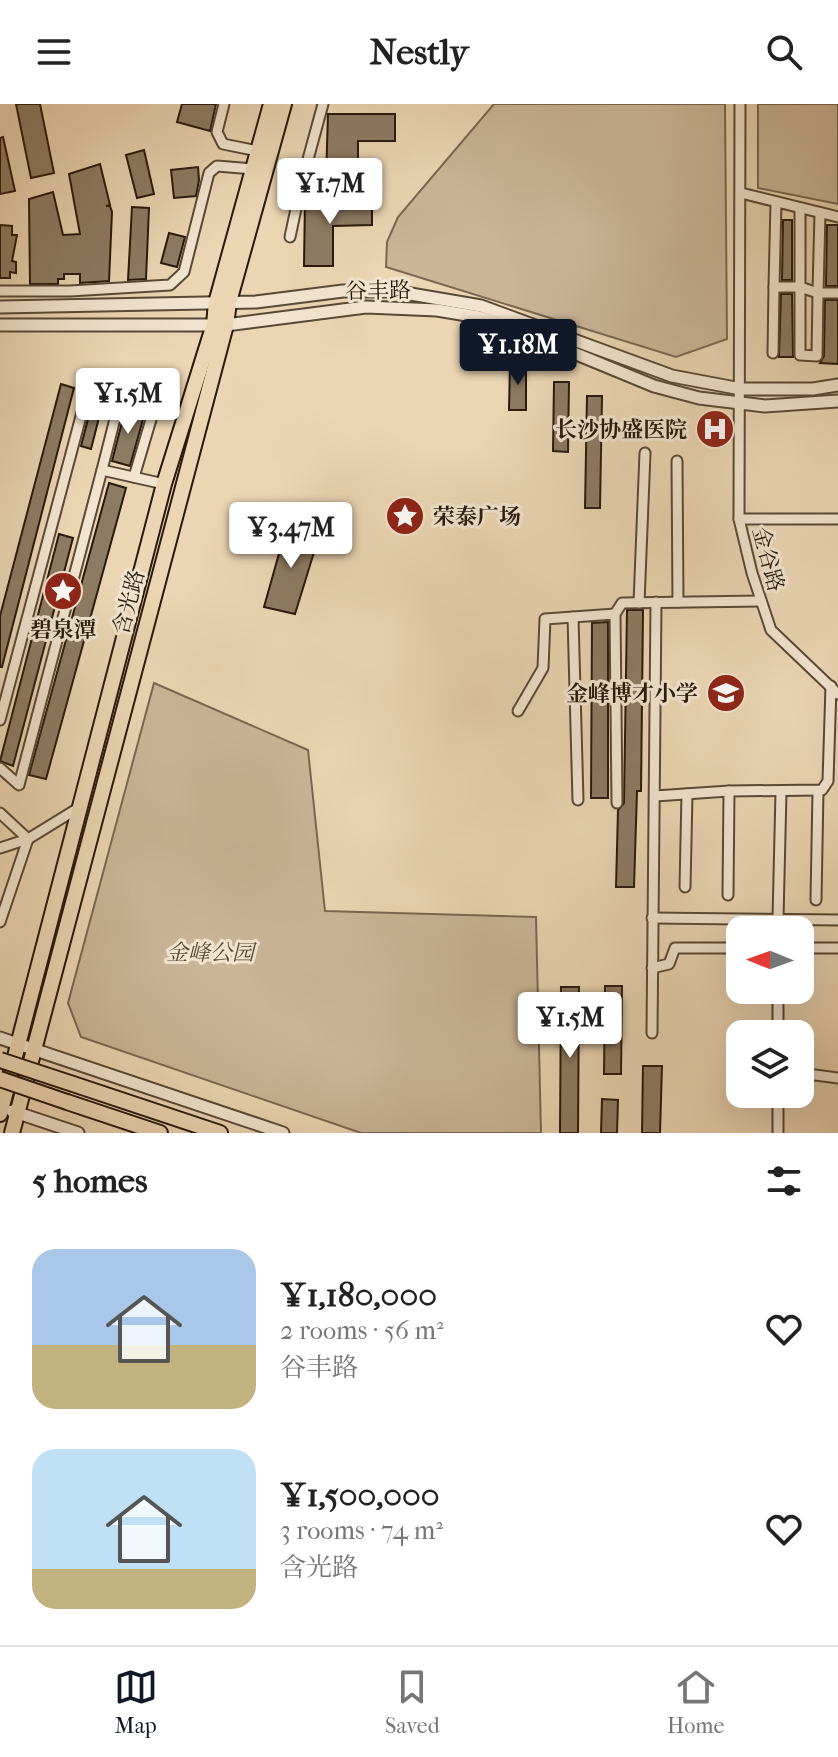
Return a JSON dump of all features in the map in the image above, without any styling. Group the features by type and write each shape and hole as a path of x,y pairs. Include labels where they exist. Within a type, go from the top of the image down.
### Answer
{"main road":[{"name":"含光路","path":"12,1133 220,325 222,303 271,104"},
{"name":"含光路","path":"222,303 284,104"},
{"name":"含光路","path":"1,1109 164,484 220,325"},
{"path":"0,1060 220,1133"},
{"path":"0,1079 160,1133"}],"street":[{"path":"224,104 217,132 223,144 258,151"},
{"path":"290,237 323,104"},
{"name":"金谷路","path":"740,104 742,405 739,519 771,630 834,690"},
{"path":"0,291 70,291 170,285 184,272 209,173 217,166 253,169"},
{"path":"301,185 368,186"},
{"path":"741,193 838,217"},
{"path":"773,353 776,202"},
{"path":"800,208 800,355 817,356 820,213"},
{"path":"774,287 800,287 818,293 838,293"},
{"name":"谷丰路","path":"0,307 256,302 343,291 393,291 444,298 533,324 672,376 741,389 813,389 838,385"},
{"name":"谷丰路","path":"0,325 220,325 366,307 437,310 479,317 528,334 654,386 742,405 838,401"},
{"path":"0,720 88,390 155,406 134,477"},
{"path":"0,768 19,785 120,399"},
{"path":"639,603 645,453"},
{"path":"677,461 678,602"},
{"path":"102,470 164,484"},
{"path":"739,519 838,519"},
{"path":"617,803 615,614 622,603 761,601"},
{"path":"652,1033 656,602"},
{"path":"518,711 543,668 545,619 615,614"},
{"path":"573,617 578,800"},
{"path":"655,796 729,791 818,791 825,787 828,781 834,690"},
{"path":"728,895 729,791"},
{"path":"816,900 818,791"},
{"path":"778,916 781,792"},
{"path":"685,887 687,794"},
{"path":"0,848 28,839 80,807"},
{"path":"0,813 28,839"},
{"path":"0,922 28,839"},
{"path":"652,918 726,919"},
{"path":"814,920 838,920"},
{"path":"652,968 669,964 675,948 726,948"},
{"path":"814,948 838,948"},
{"path":"0,1038 283,1133"},
{"path":"814,1075 838,1078"},
{"path":"778,1108 778,1133"},
{"path":"1,1109 78,1133"}],"green space":[{"path":"494,104 725,104 727,339 676,357 386,267 387,242 398,217"},
{"path":"758,104 838,104 838,204 758,188"},
{"name":"金峰公园","path":"154,683 308,750 325,911 536,917 541,1133 361,1133 81,1037 68,1003"}],"building":[{"path":"16,104 40,104 54,173 31,178"},
{"path":"182,104 216,104 210,131 177,122"},
{"path":"328,114 395,114 395,141 358,141 358,178 326,178"},
{"path":"3,137 15,191 0,194 0,138"},
{"path":"144,150 154,194 137,198 126,155"},
{"path":"100,164 110,205 106,206 110,206 112,212 109,281 80,283 80,274 64,274 64,279 58,279 58,284 30,284 29,199 53,192 63,235 80,234 69,174"},
{"path":"198,167 196,196 174,198 171,170"},
{"path":"305,200 372,200 372,225 333,226 333,266 304,266"},
{"path":"132,207 149,208 146,279 128,280"},
{"path":"783,220 792,220 792,280 782,280"},
{"path":"0,225 12,226 12,235 17,235 12,261 16,262 16,273 10,272 10,278 0,278"},
{"path":"827,225 838,225 838,286 826,286"},
{"path":"169,233 185,237 177,267 161,263"},
{"path":"781,294 792,294 793,357 779,357"},
{"path":"825,300 838,300 838,364 820,363 824,356"},
{"path":"510,363 526,364 526,410 509,410"},
{"path":"554,382 569,382 568,452 553,451"},
{"path":"61,384 74,388 0,667 0,616"},
{"path":"587,396 602,396 600,508 585,508"},
{"path":"93,400 103,402 91,449 81,446"},
{"path":"126,407 145,412 130,466 112,461"},
{"path":"109,483 126,488 46,779 29,775"},
{"path":"287,525 319,536 295,614 264,607"},
{"path":"59,534 73,538 13,766 0,761"},
{"path":"627,610 643,610 641,791 637,791 634,887 616,887 618,810 624,803"},
{"path":"608,622 608,798 591,798 592,623"},
{"path":"605,986 622,986 621,1074 604,1074"},
{"path":"561,987 579,987 578,1133 560,1133"},
{"path":"643,1066 662,1066 660,1133 642,1133"},
{"path":"602,1099 618,1100 617,1133 601,1133"}],"place":[{"name":"长沙协盛医院","path":"715,429"},
{"name":"荣泰广场","path":"405,516"},
{"name":"碧泉潭","path":"63,591"},
{"name":"金峰博才小学","path":"726,693"}]}
